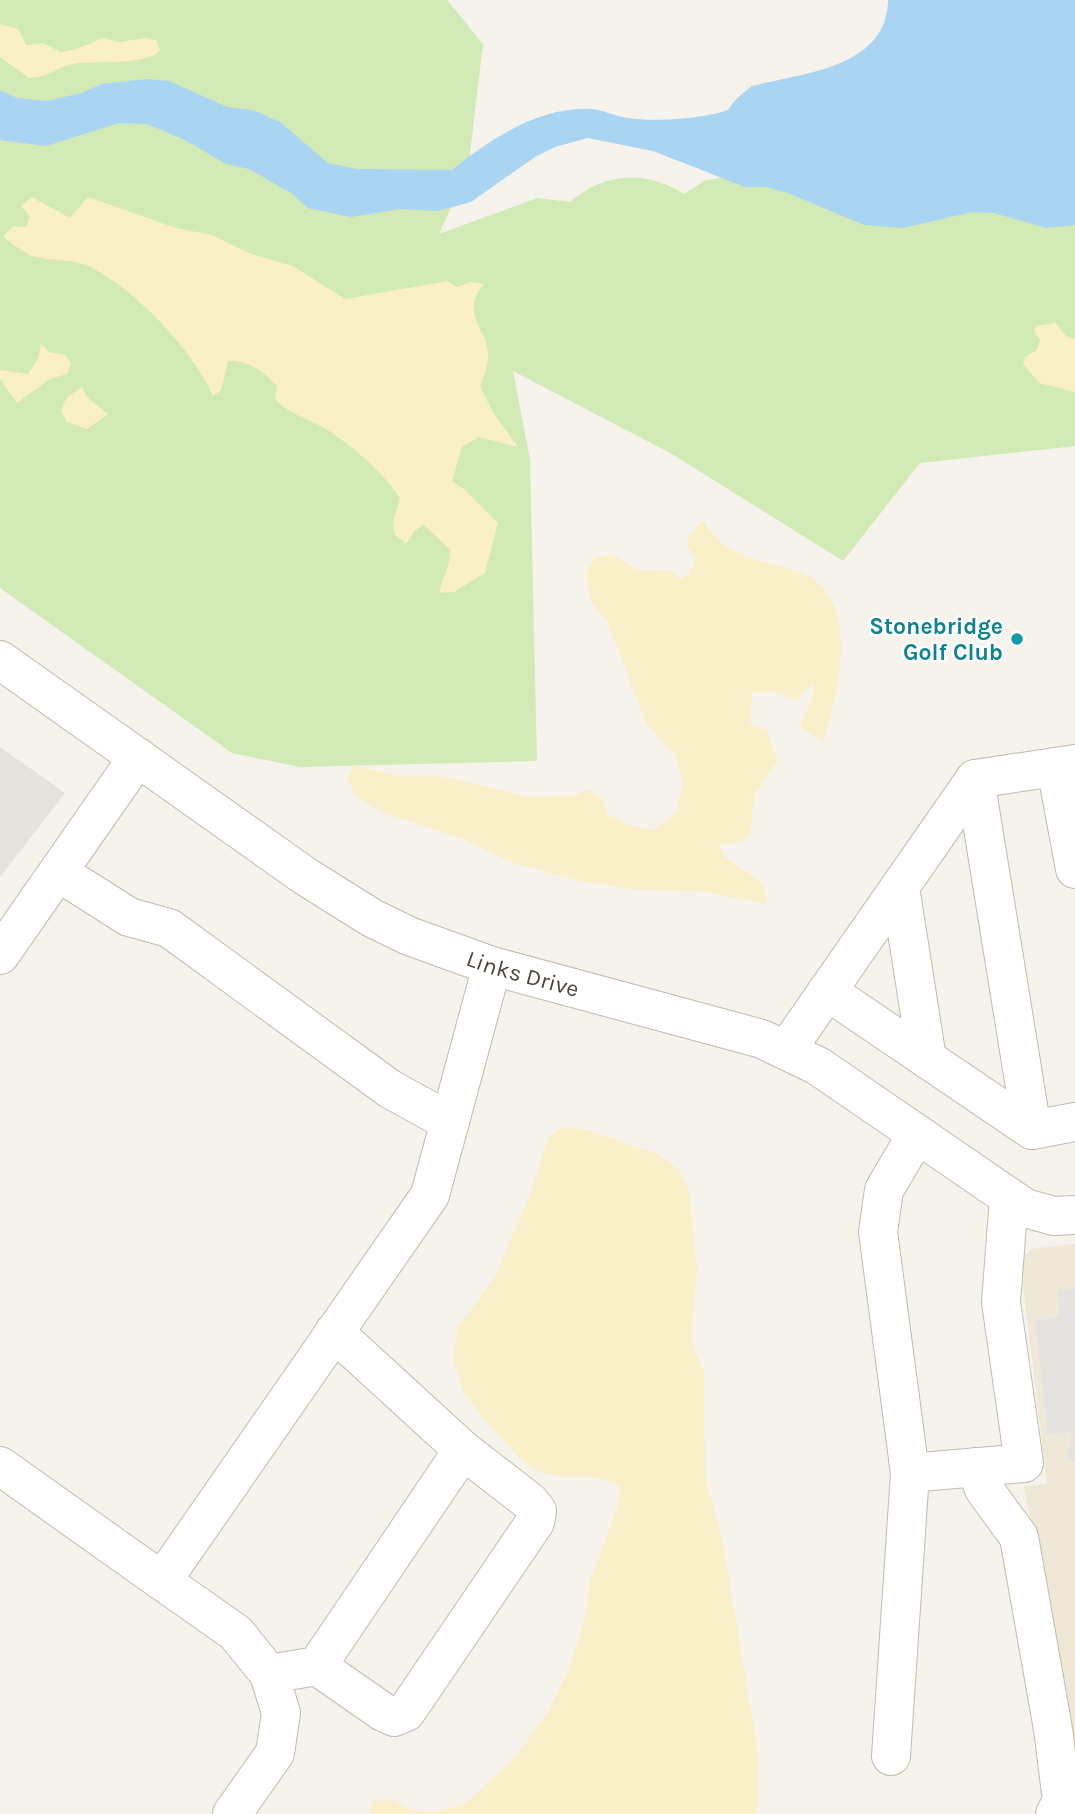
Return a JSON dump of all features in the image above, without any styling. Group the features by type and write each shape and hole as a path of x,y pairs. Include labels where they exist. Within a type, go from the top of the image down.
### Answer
{"street":[{"name":"Links Drive","path":"0,660 305,876 372,918 492,966 702,1021 787,1048 1009,1198 1038,1214 1075,1215"},
{"path":"0,955 138,757"},
{"path":"787,1048 975,779 1066,766 1075,869"},
{"path":"975,779 1032,1130"},
{"path":"58,872 129,917 169,928 390,1089 450,1122"},
{"path":"900,887 927,1059"},
{"path":"162,1581 430,1195 492,966"},
{"path":"827,991 1032,1130 1075,1122"},
{"path":"891,1756 910,1473 878,1232 884,1190 917,1134"},
{"path":"910,1473 1024,1463 1001,1302 1009,1198"},
{"path":"269,1674 317,1666 383,1712 394,1717 406,1712 535,1522 537,1511 530,1503 463,1450 334,1332"},
{"path":"317,1666 463,1450"},
{"path":"0,1466 236,1633 269,1674 281,1713 275,1753 232,1814"},
{"path":"976,1467 984,1489 1019,1537 1053,1729 1063,1810"}],"shaded area":[{"path":"0,747 65,793 0,877"},
{"path":"1075,1244 1075,1766 1024,1487 1047,1483 1021,1260 1031,1249"},
{"path":"1075,1288 1075,1462 1067,1459 1072,1432 1048,1434 1035,1321 1059,1317 1058,1291"}],"green space":[{"name":"Stonebridge Golf Club","path":"0,0 447,0 483,44 468,170 439,234 537,198 570,202 583,192 611,180 640,178 670,186 684,194 706,180 1075,138 1075,446 920,463 843,561 672,454 513,371 530,460 537,761 300,767 232,753 0,588"}],"sand":[{"path":"0,24 19,29 26,45 43,43 61,52 103,38 119,42 146,38 156,40 160,50 147,58 68,65 43,76 29,78 0,57"},
{"path":"32,197 70,218 88,197 176,228 212,235 251,254 293,266 345,299 448,281 457,287 471,282 484,284 474,304 474,313 485,338 488,358 480,386 492,411 518,447 479,437 462,447 452,481 465,490 498,523 485,573 454,592 439,593 448,567 450,550 424,525 414,531 406,544 395,535 393,523 400,498 386,480 341,440 281,405 275,399 277,386 266,375 249,365 228,361 221,390 213,396 177,341 128,292 93,268 76,262 30,255 3,237 13,226 26,227 30,216 21,206"},
{"path":"1056,323 1066,336 1075,339 1075,392 1039,383 1023,364 1025,357 1037,350 1040,340 1034,330 1037,326"},
{"path":"41,344 49,352 65,355 71,363 67,374 50,379 17,403 0,379 0,370 28,374 38,359"},
{"path":"82,387 88,398 108,414 87,429 67,422 61,410 67,397"},
{"path":"704,521 723,544 735,551 804,574 822,587 834,604 839,626 839,675 823,741 800,726 813,696 813,683 796,700 774,691 752,693 750,723 767,730 777,761 755,794 749,837 735,843 719,845 725,857 764,885 767,904 699,891 630,889 575,880 508,861 463,839 386,814 358,798 347,779 355,765 399,776 440,776 530,797 577,795 588,789 603,800 608,815 630,825 655,830 677,812 683,780 675,754 647,725 607,621 591,602 586,574 595,557 612,554 637,570 671,571 681,579 689,575 695,559 686,543 695,528"},
{"path":"563,1127 588,1130 657,1154 679,1170 689,1191 697,1270 691,1341 704,1371 705,1476 722,1539 759,1758 759,1801 756,1814 370,1814 372,1801 389,1799 414,1810 437,1812 467,1803 518,1754 549,1710 569,1669 585,1619 590,1582 618,1505 620,1486 595,1477 559,1477 536,1470 522,1460 484,1420 463,1390 454,1361 457,1329 495,1277 532,1190 548,1138"}],"water":[{"path":"888,0 1075,0 1075,225 1046,228 994,213 972,212 903,228 864,225 788,193 766,187 745,187 653,151 588,138 555,147 535,157 471,202 438,211 400,209 351,217 308,208 291,193 249,169 226,164 185,140 147,124 119,123 46,146 0,140 0,90 17,98 47,101 81,93 102,84 147,79 169,81 227,107 253,110 280,122 328,163 357,169 452,170 499,136 553,113 591,109 627,118 664,120 705,116 728,110 752,86 817,71 858,54 874,40 884,23"}],"place":[{"name":"Stonebridge Golf Club","path":"1017,639"}]}
